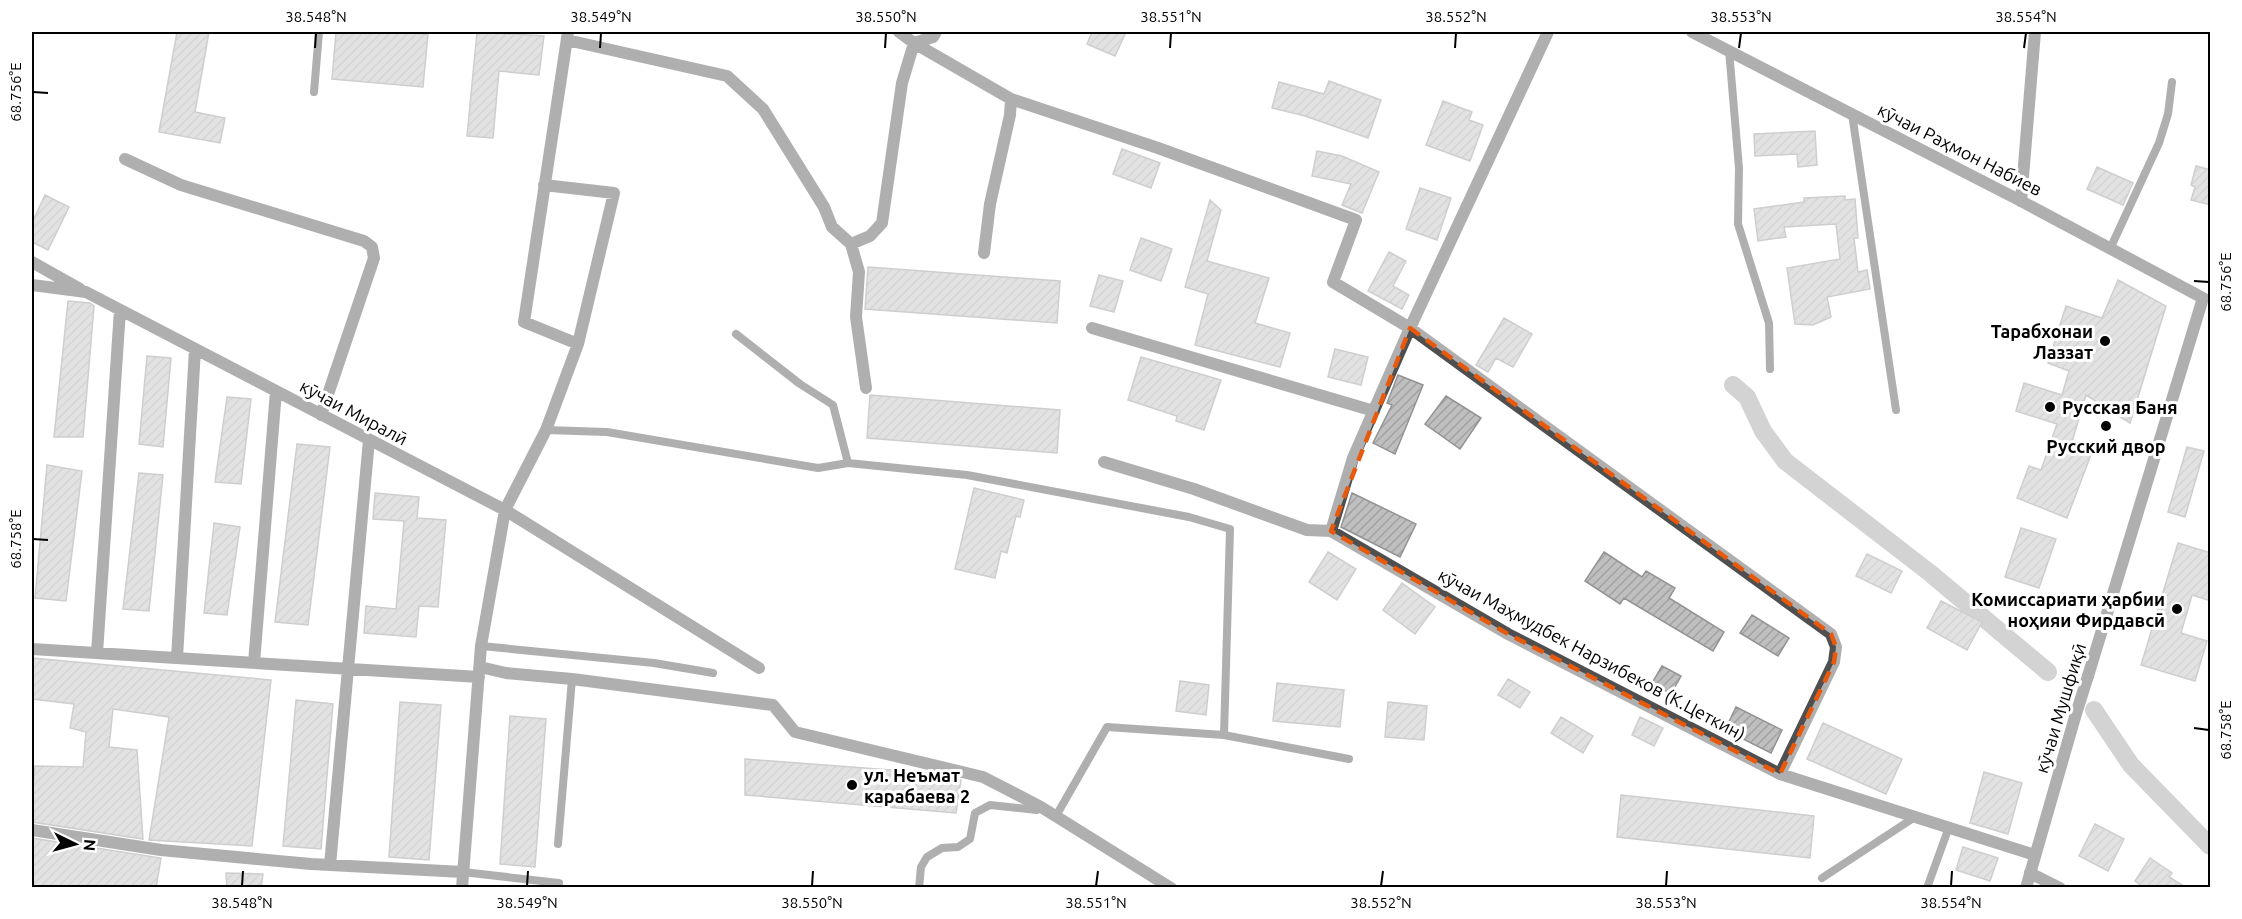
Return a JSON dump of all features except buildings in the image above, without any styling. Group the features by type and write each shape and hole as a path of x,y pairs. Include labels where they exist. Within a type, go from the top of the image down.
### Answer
{"street":[{"path":"899,32 1011,99 1158,148 1356,220 1333,282 1410,328 1831,634 1836,647 1834,662 1780,774"},
{"path":"914,43 933,37 936,32"},
{"path":"1331,531 1353,458 1410,328 1548,32"},
{"name":"кӯчаи Раҳмон Набиев","path":"1692,32 2207,299"},
{"path":"2021,201 2035,32"},
{"path":"578,344 524,322 567,36 727,76 763,109 824,207 832,227 851,244 859,272 856,317 866,388"},
{"path":"851,244 870,236 882,223 902,83 914,43"},
{"path":"984,253 990,204 1010,115 1011,99"},
{"path":"125,159 181,184 364,241 372,247 374,258 321,415"},
{"path":"462,888 481,646 504,510 546,430 578,344 614,193 543,185"},
{"path":"32,262 86,292"},
{"name":"кӯчаи Миралӣ","path":"32,285 86,292 504,510 759,668"},
{"name":"кӯчаи Мушфиқӣ","path":"2026,888 2075,717 2207,299"},
{"path":"97,653 120,310"},
{"path":"1092,328 1374,411"},
{"path":"177,658 195,349"},
{"path":"254,663 276,392"},
{"path":"330,865 369,440"},
{"name":"кӯчаи Маҳмудбек Нарзибеков (К.Цеткин)","path":"1104,462 1194,489 1307,530 1331,531 1508,634 1780,774 2035,855"},
{"path":"32,649 349,669 506,673 572,679 774,705 795,732 983,777 1041,807 1171,888"},
{"path":"32,830 160,850 330,865 463,872"},
{"path":"2031,873 2060,888"}],"lane":[{"path":"314,92 319,32"},
{"path":"1729,50 1739,168 1738,224 1769,323 1770,369"},
{"path":"2110,249 2159,143 2168,114 2172,82"},
{"path":"1852,114 1896,410"},
{"path":"736,334 800,384 833,405 848,463"},
{"path":"546,430 607,432 818,468 848,463 967,475 1189,517 1230,529 1224,735"},
{"path":"481,646 654,663 713,673"},
{"path":"558,844 572,679"},
{"path":"1056,816 1107,727 1224,735 1349,759"},
{"path":"920,888 921,867 927,857 942,848 958,847 970,839 975,813 990,805 1037,810 1041,807"},
{"path":"1822,878 1915,817"},
{"path":"1927,888 1948,827"},
{"path":"463,872 559,882"}],"highlighted area":[{"path":"1410,328 1831,634 1836,647 1834,662 1780,774 1508,634 1331,531"}],"waterway":[{"path":"1733,385 1747,397 1763,431 1785,461 1930,573 2048,672"},
{"path":"2094,710 2131,765 2210,846"}],"place":[{"name":"Тарабхонаи Лаззат","path":"2105,341"},
{"name":"Русская Баня","path":"2050,407"},
{"name":"Русский двор","path":"2106,426"},
{"name":"Комиссариати ҳарбии ноҳияи Фирдавсӣ","path":"2177,609"},
{"name":"ул. Неъмат карабаева 2","path":"852,785"}]}
